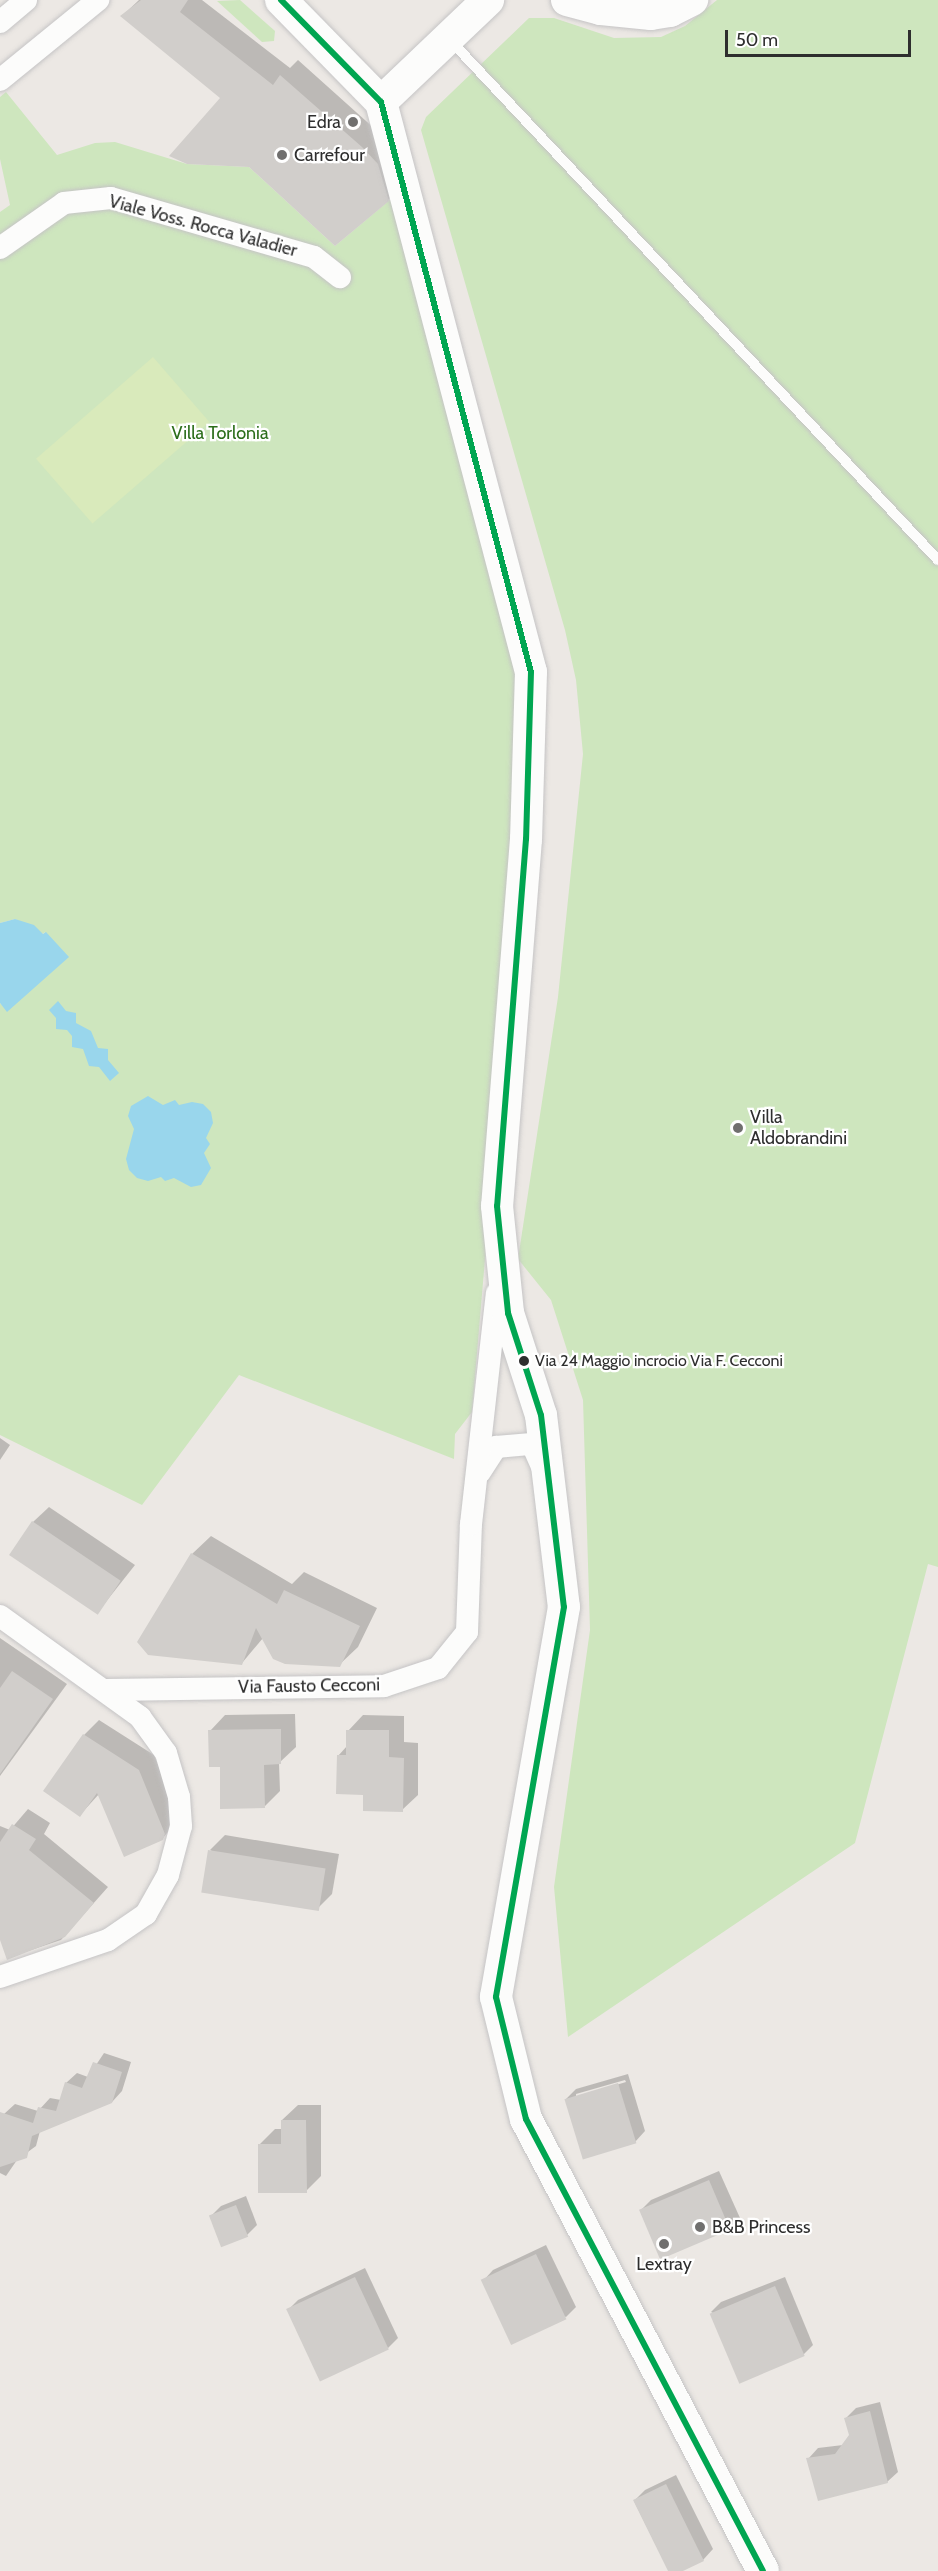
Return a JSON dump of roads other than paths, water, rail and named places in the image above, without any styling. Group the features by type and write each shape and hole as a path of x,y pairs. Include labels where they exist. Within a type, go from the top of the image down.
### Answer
{"main road":[{"path":"281,0 381,102 531,672 526,839 497,1206 508,1313 541,1415 564,1607 496,1997 526,2119 762,2571"},
{"path":"381,102 488,0"},
{"path":"567,0 601,9 651,14 670,12 692,0"}],"street":[{"path":"0,22 26,0"},
{"path":"0,80 98,0"},
{"name":"Viale Voss. Rocca Valadier","path":"0,248 64,203 111,198 314,256 340,277"},
{"name":"Via Fausto Cecconi","path":"106,1690 384,1686 438,1668 467,1632 476,1478 501,1250"},
{"path":"476,1478 496,1447 532,1444 549,1482"},
{"path":"0,1616 106,1690 140,1717 166,1753 179,1797 181,1826 168,1875 146,1914 108,1940 0,1977"}],"lane":[{"path":"448,38 938,560"}],"water":[{"path":"15,919 34,925 43,934 46,932 69,957 7,1012 0,1003 0,923"},
{"path":"58,1001 66,1011 76,1013 76,1023 91,1031 98,1048 108,1049 108,1060 119,1073 110,1081 99,1067 89,1066 83,1049 72,1047 72,1036 67,1030 56,1029 56,1018 49,1010"},
{"path":"148,1096 163,1105 175,1100 179,1105 192,1102 203,1104 211,1112 213,1123 206,1138 210,1144 204,1153 211,1168 201,1185 191,1187 174,1178 165,1181 161,1177 148,1181 137,1178 129,1170 126,1159 134,1129 128,1116 131,1106"}],"place":[{"name":"Edra","path":"353,122"},
{"name":"Carrefour","path":"282,155"},
{"name":"Villa Aldobrandini","path":"738,1128"},
{"name":"Via 24 Maggio incrocio Via F. Cecconi","path":"524,1361"},
{"name":"B&B Princess","path":"700,2227"},
{"name":"Lextray","path":"664,2244"}],"park label":[{"name":"Villa Torlonia","path":"220,433"}]}
